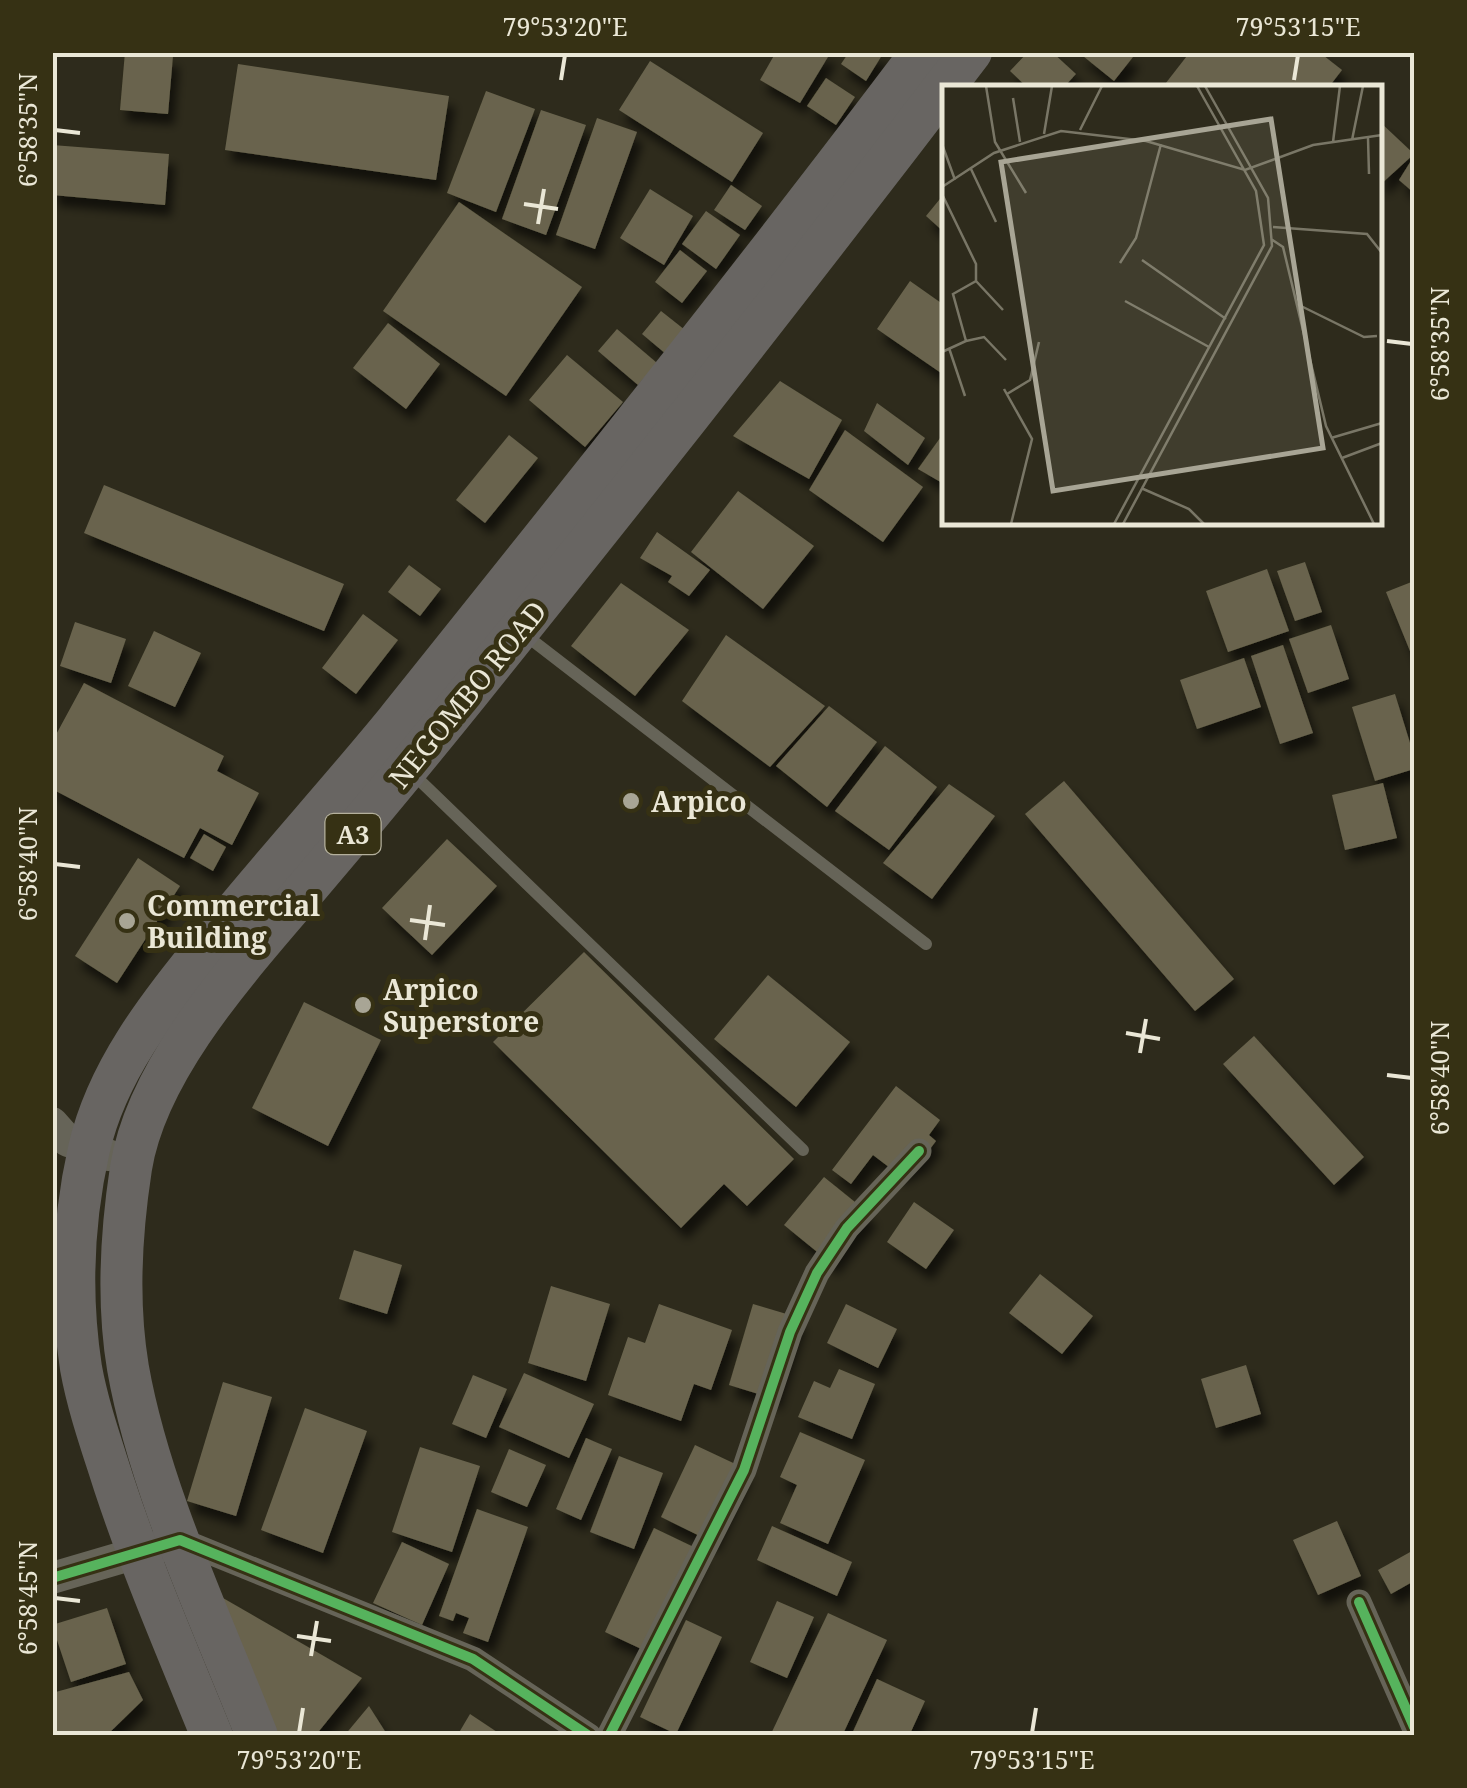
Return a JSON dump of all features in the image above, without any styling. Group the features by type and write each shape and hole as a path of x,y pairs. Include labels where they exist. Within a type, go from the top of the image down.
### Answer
{"highway":[{"name":"NEGOMBO ROAD","path":"212,1736 137,1552 96,1428 82,1370 66,1213 111,1084 145,1026 278,858 403,712 922,52"},
{"name":"NEGOMBO ROAD","path":"945,85 971,52"},
{"name":"NEGOMBO ROAD","path":"257,1736 180,1540 139,1421 127,1364 122,1264 132,1163 144,1124 176,1054 238,969 519,630 942,89"}],"street":[{"path":"52,1123 68,1141 132,1163"},
{"path":"609,1736 744,1470 790,1332 817,1274 848,1228 919,1150"},
{"path":"52,1578 180,1540 473,1659 589,1736"},
{"path":"1359,1602 1414,1727"}],"lane":[{"path":"519,630 926,944"},
{"path":"408,768 803,1150"}],"building":[{"path":"125,52 173,56 168,114 120,110"},
{"path":"776,52 831,52 800,103 760,80"},
{"path":"849,52 884,52 866,81 841,64"},
{"path":"1028,52 1052,52 1076,74 1066,85 1025,85 1010,71"},
{"path":"1078,52 1127,52 1133,57 1114,81"},
{"path":"1190,52 1319,52 1342,70 1330,85 1164,85"},
{"path":"650,61 763,133 732,182 619,110"},
{"path":"238,64 449,96 436,180 225,150"},
{"path":"826,78 855,97 836,125 807,106"},
{"path":"486,91 535,109 496,212 447,193"},
{"path":"541,110 586,125 546,235 502,219"},
{"path":"597,118 637,132 595,249 556,235"},
{"path":"1382,124 1414,154 1382,183"},
{"path":"52,145 169,154 165,205 52,195"},
{"path":"1414,156 1414,193 1399,180"},
{"path":"731,185 762,206 745,230 714,210"},
{"path":"650,189 693,216 664,265 620,238"},
{"path":"942,196 942,230 926,216"},
{"path":"459,202 582,287 506,396 383,311"},
{"path":"706,211 740,235 716,269 682,244"},
{"path":"680,250 707,271 682,303 655,282"},
{"path":"910,281 942,304 942,374 877,329"},
{"path":"661,311 685,330 666,354 642,334"},
{"path":"388,323 440,364 406,409 353,368"},
{"path":"617,329 657,363 638,385 598,351"},
{"path":"567,355 623,402 585,447 529,400"},
{"path":"780,381 842,420 809,479 733,436"},
{"path":"877,403 925,438 908,465 864,431"},
{"path":"845,430 923,487 883,542 809,490"},
{"path":"509,435 538,458 485,523 456,500"},
{"path":"940,438 942,440 942,483 918,469"},
{"path":"104,485 344,584 324,631 84,533"},
{"path":"738,491 814,546 763,609 691,552"},
{"path":"657,532 710,570 689,596 668,582 672,576 640,558"},
{"path":"1305,562 1322,612 1295,621 1277,571"},
{"path":"409,565 441,589 420,616 388,592"},
{"path":"1267,569 1289,631 1228,652 1206,591"},
{"path":"1414,581 1414,661 1386,592"},
{"path":"621,583 689,630 635,696 571,646"},
{"path":"363,614 398,640 356,694 322,668"},
{"path":"75,622 126,639 111,683 60,666"},
{"path":"1331,625 1349,679 1308,693 1289,639"},
{"path":"154,631 201,653 175,707 128,686"},
{"path":"726,635 825,706 770,767 682,701"},
{"path":"1283,645 1313,733 1280,744 1251,656"},
{"path":"1244,658 1261,707 1197,729 1180,680"},
{"path":"84,683 224,756 217,771 259,793 232,845 200,828 184,858 52,789 52,742"},
{"path":"1395,694 1414,756 1414,769 1375,781 1352,707"},
{"path":"829,706 877,742 827,807 776,766"},
{"path":"885,746 937,787 889,850 835,811"},
{"path":"1064,781 1234,979 1195,1011 1025,814"},
{"path":"1383,783 1397,838 1345,850 1332,795"},
{"path":"949,784 995,816 932,899 883,863"},
{"path":"204,834 226,847 213,871 190,858"},
{"path":"447,839 497,886 432,955 382,908"},
{"name":"Commercial Building","path":"138,858 180,886 117,983 75,956"},
{"path":"584,952 794,1159 747,1206 724,1184 681,1228 493,1042"},
{"path":"768,975 850,1042 796,1107 714,1039"},
{"path":"304,1002 381,1040 328,1146 252,1108"},
{"path":"1254,1036 1364,1157 1334,1185 1223,1064"},
{"path":"896,1086 940,1120 929,1135 936,1141 921,1161 898,1174 873,1155 851,1184 832,1170"},
{"path":"824,1177 871,1215 832,1264 784,1225"},
{"path":"914,1202 954,1230 926,1269 887,1242"},
{"path":"354,1250 402,1265 387,1314 339,1299"},
{"path":"1040,1274 1093,1316 1062,1354 1009,1313"},
{"path":"551,1286 610,1304 586,1381 528,1363"},
{"path":"659,1304 732,1330 711,1390 694,1384 681,1421 608,1395 628,1337 645,1343"},
{"path":"753,1304 800,1318 775,1399 729,1385"},
{"path":"846,1304 897,1329 878,1368 827,1343"},
{"path":"1246,1365 1261,1414 1216,1428 1201,1379"},
{"path":"839,1369 875,1384 852,1439 798,1417 814,1381 830,1388"},
{"path":"524,1373 594,1404 569,1458 499,1427"},
{"path":"473,1375 507,1389 486,1438 452,1424"},
{"path":"223,1382 272,1397 236,1516 187,1501"},
{"path":"305,1408 367,1431 323,1553 261,1530"},
{"path":"800,1432 865,1460 828,1544 780,1523 797,1485 780,1477"},
{"path":"586,1438 612,1449 581,1520 556,1509"},
{"path":"695,1445 746,1469 712,1542 661,1517"},
{"path":"420,1447 480,1466 452,1552 392,1532"},
{"path":"509,1449 546,1465 527,1507 491,1492"},
{"path":"619,1456 663,1473 634,1549 590,1532"},
{"path":"477,1509 528,1527 488,1642 463,1633 469,1618 456,1613 453,1621 439,1616"},
{"path":"1337,1521 1361,1576 1318,1595 1293,1540"},
{"path":"772,1526 852,1562 837,1596 757,1560"},
{"path":"654,1528 702,1551 652,1654 605,1632"},
{"path":"402,1542 449,1564 422,1625 373,1603"},
{"path":"1412,1551 1414,1581 1391,1594 1378,1570"},
{"path":"216,1594 362,1678 315,1736 279,1736"},
{"path":"777,1601 814,1617 787,1678 750,1662"},
{"path":"107,1608 126,1664 71,1682 52,1625"},
{"path":"828,1613 887,1640 842,1736 770,1736"},
{"path":"686,1620 722,1637 676,1734 640,1717"},
{"path":"129,1672 143,1700 106,1736 52,1736 52,1693"},
{"path":"877,1679 925,1701 909,1736 851,1736"},
{"path":"369,1706 388,1736 344,1736"},
{"path":"470,1714 503,1736 457,1736"}],"cycle path":[{"path":"609,1736 744,1470 790,1332 817,1273 847,1228 919,1151"},
{"path":"52,1578 180,1540 473,1659 589,1736"},
{"path":"1359,1602 1414,1727"}],"place":[{"name":"Arpico","path":"631,801"},
{"name":"Commercial Building","path":"127,921"},
{"name":"Arpico Superstore","path":"363,1005"}]}
